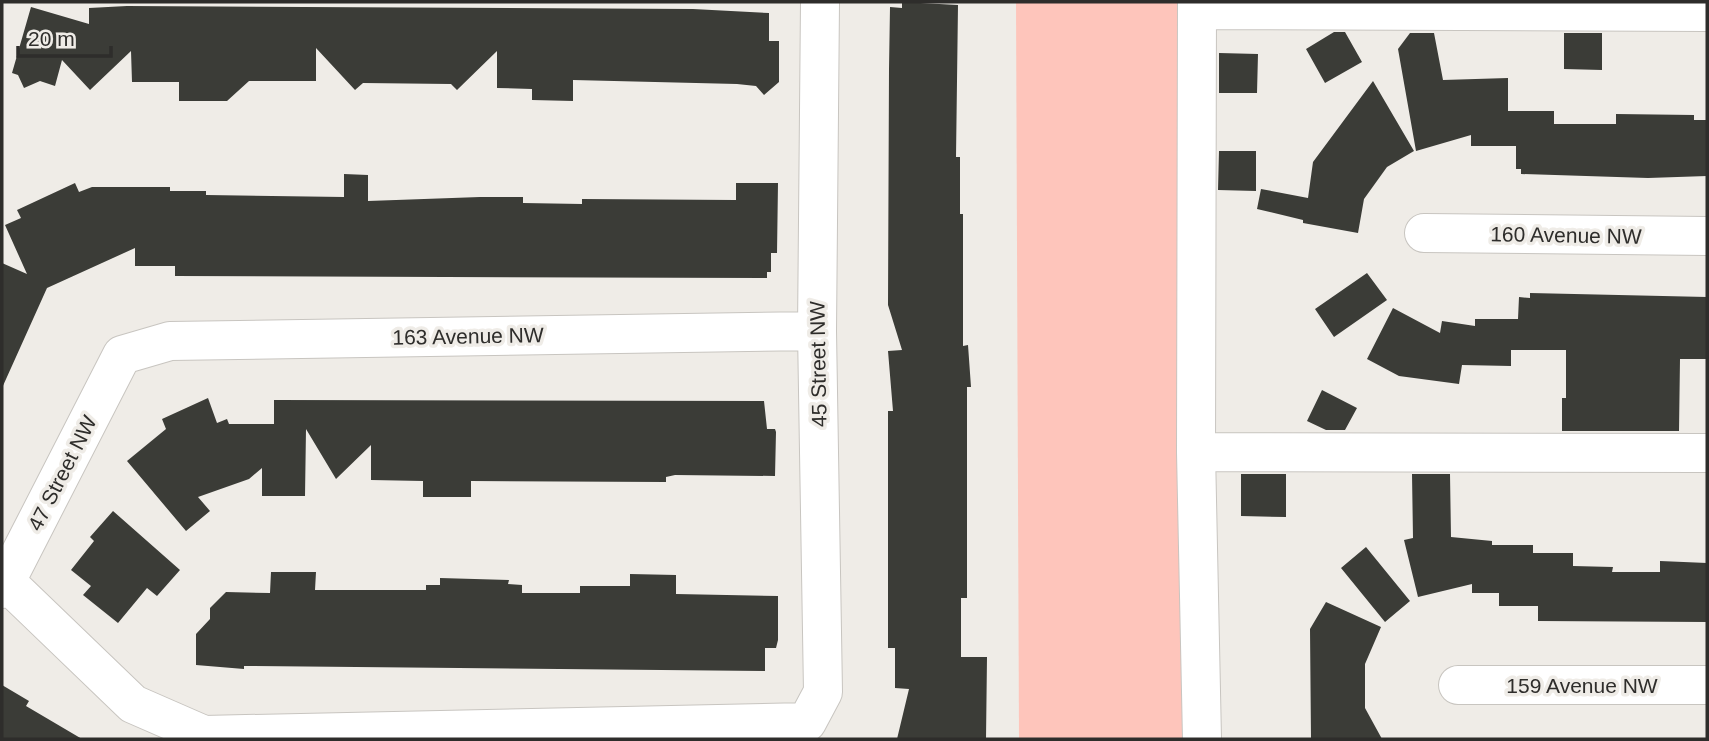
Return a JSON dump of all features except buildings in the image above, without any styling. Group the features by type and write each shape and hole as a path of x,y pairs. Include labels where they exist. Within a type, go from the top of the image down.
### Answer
{"street":[{"name":"45 Street NW","path":"3,583 133,704 204,735 807,722 823,692 817,331 820,2"},
{"path":"1202,739 1196,452 1197,6 1707,12"},
{"name":"160 Avenue NW","path":"1424,233 1707,236"},
{"name":"163 Avenue NW","path":"122,355 170,341 817,331"},
{"name":"47 Street NW","path":"3,583 122,355"},
{"path":"1196,452 1707,453"},
{"name":"159 Avenue NW","path":"1458,685 1707,685"}],"shaded area":[{"path":"1016,2 1192,2 1192,739 1019,739"}]}
